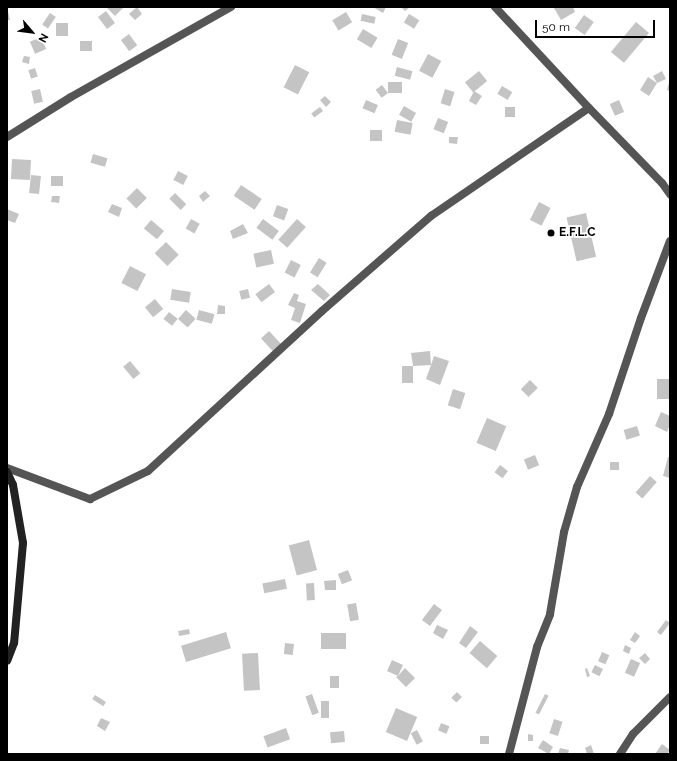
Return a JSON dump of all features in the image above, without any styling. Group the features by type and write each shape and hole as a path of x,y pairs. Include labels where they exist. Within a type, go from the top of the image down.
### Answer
{"main road":[{"path":"7,472 14,485 23,544 14,643 7,660"}],"street":[{"path":"7,137 71,97 231,7"},
{"path":"495,7 589,108 662,183 670,194"},
{"path":"7,468 90,499 148,471 322,311 431,216 589,108"},
{"path":"509,754 537,647 550,614 564,532 577,487 609,414 641,318 670,241"},
{"path":"620,754 633,734 670,697"}],"building":[{"path":"7,7 10,20 7,20"},
{"path":"106,7 124,7 115,16"},
{"path":"137,7 142,14 135,20 129,14"},
{"path":"373,7 386,7 383,13"},
{"path":"401,7 410,7 405,11"},
{"path":"573,7 575,12 561,20 554,8"},
{"path":"106,11 115,23 107,29 98,17"},
{"path":"346,12 352,22 338,31 332,20"},
{"path":"50,13 56,17 48,29 42,25"},
{"path":"362,14 376,17 374,24 361,21"},
{"path":"409,14 419,20 414,29 404,23"},
{"path":"584,15 594,22 585,35 575,28"},
{"path":"636,22 649,33 624,63 611,52"},
{"path":"56,23 68,23 68,36 56,36"},
{"path":"363,29 378,38 371,48 357,39"},
{"path":"129,34 137,45 129,51 121,40"},
{"path":"41,37 46,49 35,54 30,42"},
{"path":"398,39 408,43 402,59 392,55"},
{"path":"80,41 92,41 92,51 80,51"},
{"path":"428,54 441,61 432,78 419,71"},
{"path":"24,56 30,57 29,64 22,62"},
{"path":"295,65 309,72 298,95 284,87"},
{"path":"397,67 412,71 410,80 395,76"},
{"path":"35,68 38,77 31,79 28,70"},
{"path":"479,71 487,81 473,92 465,82"},
{"path":"662,71 666,79 657,83 653,76"},
{"path":"648,77 657,83 649,96 640,90"},
{"path":"388,82 402,82 402,93 388,93"},
{"path":"670,83 670,91 667,90"},
{"path":"382,85 388,93 382,98 376,90"},
{"path":"502,86 512,92 508,100 497,94"},
{"path":"40,89 43,102 34,104 31,91"},
{"path":"445,89 455,92 450,106 441,103"},
{"path":"474,91 482,96 476,105 469,101"},
{"path":"325,96 331,102 326,107 320,100"},
{"path":"366,100 378,105 374,113 362,108"},
{"path":"619,100 624,112 615,116 610,104"},
{"path":"404,106 416,113 411,122 399,115"},
{"path":"320,107 323,111 314,118 311,114"},
{"path":"505,107 515,107 515,117 505,117"},
{"path":"438,118 448,122 444,133 434,129"},
{"path":"397,120 413,123 410,135 395,132"},
{"path":"370,130 382,130 382,141 370,141"},
{"path":"449,137 458,137 457,144 449,143"},
{"path":"93,154 107,158 105,167 91,163"},
{"path":"12,159 31,160 30,180 11,179"},
{"path":"178,171 188,176 183,185 173,180"},
{"path":"31,175 41,176 39,194 29,193"},
{"path":"51,176 63,176 63,186 51,186"},
{"path":"241,185 262,199 254,210 234,196"},
{"path":"137,188 147,198 136,209 126,199"},
{"path":"205,191 210,196 203,202 199,196"},
{"path":"175,193 186,204 181,210 169,199"},
{"path":"52,196 60,196 59,203 51,202"},
{"path":"539,202 551,208 542,226 530,220"},
{"path":"112,204 122,208 119,217 108,212"},
{"path":"277,205 288,209 284,220 273,216"},
{"path":"7,209 19,214 15,223 7,220"},
{"path":"586,213 596,257 577,261 567,217"},
{"path":"191,219 200,224 194,233 186,229"},
{"path":"263,219 279,231 272,240 256,228"},
{"path":"297,219 306,227 287,248 278,240"},
{"path":"151,220 164,231 157,239 144,228"},
{"path":"243,224 248,233 233,239 230,231"},
{"path":"166,242 179,255 167,266 155,253"},
{"path":"271,250 274,264 256,267 253,254"},
{"path":"319,258 327,263 318,277 310,272"},
{"path":"291,260 301,265 294,277 285,272"},
{"path":"130,266 146,274 137,291 121,283"},
{"path":"269,284 275,292 261,302 255,294"},
{"path":"318,284 330,295 324,301 311,290"},
{"path":"172,289 191,292 189,303 170,300"},
{"path":"248,289 250,298 241,300 239,291"},
{"path":"294,293 299,295 297,301 306,304 300,323 291,320 295,308 288,305"},
{"path":"155,299 163,309 153,317 145,307"},
{"path":"218,305 225,306 225,314 217,314"},
{"path":"186,310 196,319 188,328 178,319"},
{"path":"199,310 214,314 212,324 196,320"},
{"path":"169,312 178,319 172,326 163,319"},
{"path":"269,331 284,347 276,355 261,339"},
{"path":"430,351 431,365 413,366 411,353"},
{"path":"434,356 449,361 440,385 426,379"},
{"path":"130,361 140,373 133,379 123,367"},
{"path":"402,366 413,366 413,383 402,383"},
{"path":"657,379 670,379 670,399 657,399"},
{"path":"530,380 538,388 529,397 521,389"},
{"path":"453,389 465,393 460,409 448,405"},
{"path":"661,412 670,416 670,424 667,432 655,426"},
{"path":"487,418 506,426 496,451 476,443"},
{"path":"637,426 640,436 627,440 624,430"},
{"path":"535,455 539,465 528,470 524,459"},
{"path":"668,457 670,457 670,478 663,476"},
{"path":"610,462 619,462 619,470 610,470"},
{"path":"500,465 508,471 503,478 495,472"},
{"path":"650,476 657,482 642,499 636,493"},
{"path":"309,540 317,570 297,575 289,545"},
{"path":"348,570 352,580 342,584 338,574"},
{"path":"285,579 287,589 264,593 262,583"},
{"path":"336,580 336,590 325,590 324,581"},
{"path":"306,583 314,583 315,600 307,600"},
{"path":"356,603 359,620 350,621 347,605"},
{"path":"434,604 442,610 430,626 422,620"},
{"path":"666,620 670,623 661,635 657,632"},
{"path":"437,625 448,630 443,639 433,633"},
{"path":"470,626 478,632 466,648 459,643"},
{"path":"189,629 190,634 179,636 178,631"},
{"path":"226,632 231,648 186,662 181,646"},
{"path":"635,632 640,636 635,643 630,640"},
{"path":"321,633 346,633 346,649 321,649"},
{"path":"480,641 497,656 487,668 470,653"},
{"path":"285,643 294,644 293,655 284,654"},
{"path":"625,645 631,648 629,654 623,651"},
{"path":"602,652 609,655 605,664 598,661"},
{"path":"258,653 260,690 244,691 242,654"},
{"path":"645,653 650,659 645,664 639,658"},
{"path":"631,659 640,663 634,677 625,673"},
{"path":"392,660 403,665 398,676 387,671"},
{"path":"595,665 603,669 599,676 591,672"},
{"path":"405,668 415,678 406,687 396,677"},
{"path":"587,668 590,676 587,677 585,669"},
{"path":"330,676 339,676 339,688 330,688"},
{"path":"457,692 462,697 456,703 451,698"},
{"path":"312,694 319,713 312,715 305,696"},
{"path":"545,694 549,696 539,715 535,713"},
{"path":"95,695 106,702 103,706 92,699"},
{"path":"321,701 329,701 329,718 321,718"},
{"path":"396,708 417,717 407,741 386,732"},
{"path":"101,718 110,722 105,731 97,726"},
{"path":"554,719 563,722 558,736 549,733"},
{"path":"441,723 449,726 447,734 438,730"},
{"path":"286,728 290,739 268,747 263,736"},
{"path":"417,730 423,742 417,745 411,733"},
{"path":"344,731 345,742 331,743 330,732"},
{"path":"528,734 533,735 533,741 528,741"},
{"path":"480,736 489,736 489,744 480,744"},
{"path":"543,740 553,747 549,754 538,748"},
{"path":"662,744 670,750 667,754 655,754"},
{"path":"591,745 594,754 587,754 585,748"},
{"path":"560,748 569,750 568,754 558,754"}],"place":[{"name":"E.F.L.C","path":"551,233"}]}
